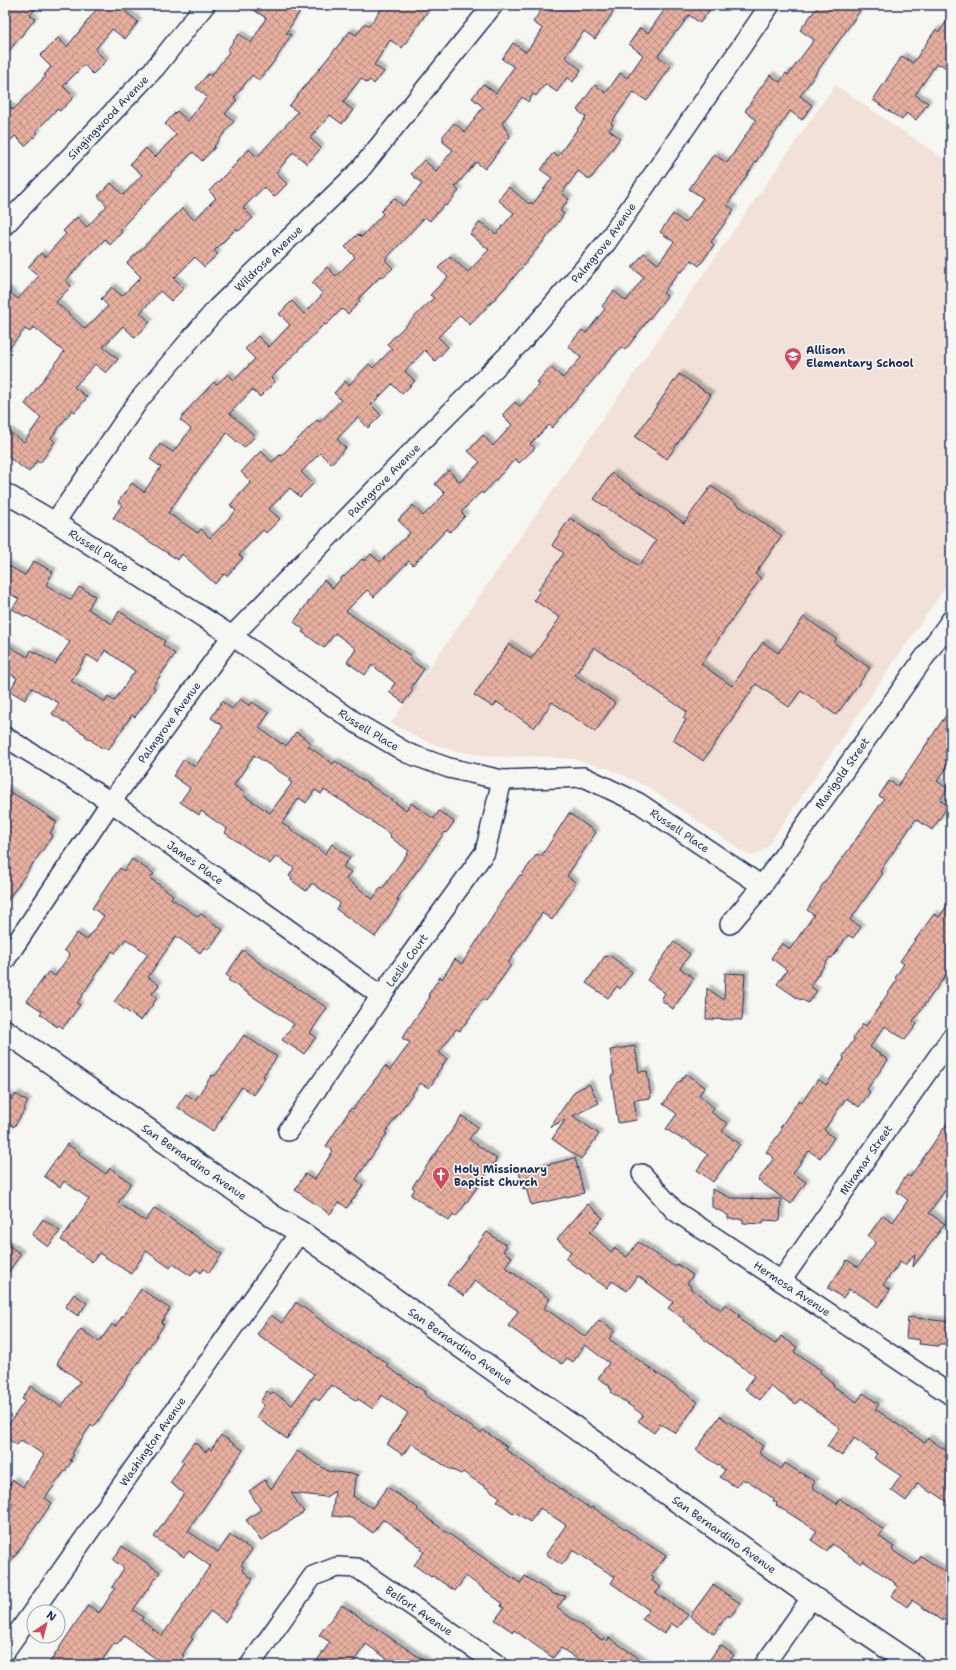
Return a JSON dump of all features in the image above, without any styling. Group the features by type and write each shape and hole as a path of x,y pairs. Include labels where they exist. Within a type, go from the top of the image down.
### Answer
{"main road":[{"name":"San Bernardino Avenue","path":"5,1031 274,1217 300,1232 812,1597 913,1665"}],"street":[{"name":"Singingwood Avenue","path":"5,225 155,68 205,5"},
{"name":"Wildrose Avenue","path":"55,522 144,394 218,307 359,171 482,16 493,5"},
{"name":"Palmgrove Avenue","path":"5,960 111,802 232,636 522,341 606,244 770,5"},
{"name":"Russell Place","path":"5,493 55,522 232,636 358,724 407,753 448,768 502,780 584,777 639,803 762,886"},
{"name":"Marigold Street","path":"730,924 762,886 951,620"},
{"name":"James Place","path":"5,737 111,802 380,996"},
{"name":"Leslie Court","path":"288,1131 380,996 485,852 502,780"},
{"name":"Miramar Street","path":"781,1280 951,1038"},
{"name":"Hermosa Avenue","path":"642,1174 675,1211 781,1280 951,1396"},
{"name":"Washington Avenue","path":"5,1651 300,1232"},
{"name":"Belfort Avenue","path":"250,1665 313,1576 337,1567 357,1568 498,1665"},
{"path":"764,1665 812,1597"}],"shaded area":[{"name":"Allison Elementary School","path":"835,85 951,164 951,579 767,847 759,853 751,856 648,787 610,769 573,759 538,756 494,757 455,751 423,740 391,723"}],"building":[{"path":"5,5 39,5 30,15 35,19 5,56"},
{"path":"100,5 131,5 126,12 138,22 125,39 112,29 95,50 106,61 93,74 84,65 63,86 74,97 60,111 57,109 36,131 38,133 25,146 15,136 5,146 5,102 13,110 46,76 44,75 51,67 40,56 58,38 67,47"},
{"path":"246,5 304,5 286,33 291,35 276,59 259,81 252,75 234,98 237,100 225,114 234,121 214,146 215,147 202,161 193,152 120,229 122,232 110,245 105,239 66,280 71,286 56,302 85,329 108,306 101,299 112,287 122,296 141,277 127,263 183,208 194,220 216,198 209,191 238,162 237,161 249,149 257,157 298,112 289,106 350,31 356,35 365,23 369,26 384,5 432,5 402,48 390,40 374,65 384,72 374,84 370,80 367,83 361,78 343,102 353,110 342,124 330,115 310,138 321,148 307,164 293,152 276,173 287,184 274,197 264,187 243,208 253,218 239,231 236,229 214,251 218,254 204,267 195,257 174,278 184,288 171,301 160,291 140,313 150,322 135,338 123,326 103,347 118,359 106,373 95,364 74,387 87,397 75,412 72,410 51,438 55,442 40,463 37,461 29,472 5,455 5,429 24,442 41,418 25,404 64,352 34,327 30,332 25,329 5,353 5,289 18,299 39,276 28,267 41,253 45,257 66,234 63,231 77,217 87,227 107,206 98,196 111,183 123,195 142,175 130,164 146,148 155,157 176,135 165,124 177,111 188,121 207,97 196,88 208,74 211,76 229,52 227,50 239,34 251,43 266,18"},
{"path":"557,5 618,5 595,39 584,31 565,57 581,70 573,82 567,77 557,92 545,84 536,96 533,94 528,102 522,97 502,123 510,136 485,169 476,162 455,187 459,191 446,206 444,205 430,221 425,217 385,260 393,268 382,278 381,276 358,299 360,301 348,314 342,309 326,325 324,324 271,378 275,382 260,397 252,390 230,413 255,436 244,448 227,433 200,467 168,513 198,533 201,529 210,538 236,511 230,505 251,482 241,472 261,451 272,462 280,455 281,456 317,420 320,422 341,400 334,393 345,381 349,385 369,364 373,368 392,349 387,344 434,298 430,295 448,277 438,268 450,256 468,272 489,250 470,234 480,222 496,234 514,213 498,200 509,187 529,204 531,202 533,204 552,178 541,170 553,153 558,156 586,117 577,110 595,85 606,93 620,73 627,78 643,55 629,44 640,28 648,33 668,5 713,5 700,23 689,15 677,32 676,31 658,56 671,66 647,101 633,92 611,123 613,125 609,130 620,138 590,180 578,171 562,193 569,199 560,211 564,214 504,289 470,325 460,315 438,337 448,347 435,361 425,350 405,371 415,381 402,394 392,384 371,405 381,415 368,428 358,417 337,439 346,448 331,464 320,453 301,472 313,484 300,497 290,488 269,509 280,519 266,533 263,530 239,555 243,558 227,576 224,574 215,584 182,554 178,560 113,518 122,505 118,502 132,483 144,492 161,467 150,459 160,444 173,452 191,429 180,420 190,407 214,382 217,384 228,374 234,380 255,359 245,349 258,336 269,347 290,325 279,314 292,301 304,314 323,294 312,283 327,267 336,276 355,257 345,247 358,234 361,237 383,214 381,211 394,198 403,206 422,184 411,174 424,160 436,171 453,150 443,142 443,136 454,123 465,132 483,107 472,98 483,84 496,93 514,67 502,59 513,43 526,52 543,29 533,22 544,6 552,12"},
{"path":"819,5 864,5 800,96 812,105 802,120 790,111 727,205 734,210 711,242 714,245 699,266 691,260 682,272 680,271 663,293 667,296 625,350 621,347 552,428 549,425 530,444 535,448 519,463 515,459 483,494 481,492 461,512 465,516 450,532 447,529 413,565 409,561 374,597 367,590 346,611 411,656 409,659 424,669 411,688 413,690 404,703 389,692 395,683 372,665 365,675 347,662 356,649 335,633 324,648 302,632 304,630 294,622 324,580 333,588 343,576 344,577 362,559 364,561 371,554 380,562 410,533 398,520 413,505 423,516 445,494 435,484 448,470 460,482 480,462 468,451 483,435 493,446 512,425 502,415 515,402 520,406 540,384 537,382 550,367 563,378 581,358 568,346 582,330 586,333 605,309 602,306 614,291 626,301 644,277 632,268 644,253 658,264 674,242 660,232 673,214 685,223 703,198 689,189 714,154 727,163 756,120 745,111 759,90 770,75 780,82 786,73 788,75 814,40 800,30"},
{"path":"951,15 951,71 937,63 915,95 928,103 916,120 906,113 902,120 873,100 902,56 913,63 936,29 939,32"},
{"path":"679,374 711,395 667,459 635,437"},
{"path":"612,473 684,523 711,486 782,536 755,574 761,578 701,664 732,686 763,642 778,653 804,617 836,639 834,643 870,668 836,715 801,690 789,707 756,684 703,761 673,740 686,720 683,718 687,712 594,647 575,675 615,703 595,732 552,702 534,728 497,702 493,707 474,695 509,644 531,659 560,618 534,600 540,591 538,590 564,553 552,545 570,518 639,566 656,541 594,499"},
{"path":"34,561 53,572 46,585 71,600 79,587 95,596 88,609 112,624 119,611 165,641 163,645 175,654 153,686 155,688 146,702 135,717 132,715 108,750 103,747 102,748 85,736 86,735 52,714 59,703 32,688 25,700 10,691 17,678 5,671 5,644 28,657 31,650 55,664 70,642 27,616 26,617 12,609 19,599 5,591 5,564 25,575","holes":["105,650 135,671 114,701 108,697 105,702 71,681 87,655 98,662"]},
{"path":"240,699 250,706 252,702 269,713 259,728 282,744 283,743 286,746 296,732 311,743 308,746 333,764 335,761 406,810 411,803 434,819 439,811 454,822 446,833 445,832 397,899 399,901 375,937 336,909 340,903 312,883 306,891 291,880 292,879 289,876 294,868 276,856 270,864 225,833 227,829 201,811 199,815 180,802 190,788 173,776 184,759 195,767 223,726 211,718 222,701 232,709","holes":["254,755 291,779 289,781 292,783 270,813 243,795 245,793 234,785","315,790 321,794 324,790 350,806 391,835 390,837 409,851 373,899 346,879 351,872 343,867 350,858 332,844 325,854 282,823 299,798 306,803"]},
{"path":"951,708 951,762 937,781 948,789 940,800 948,806 932,830 916,819 880,871 883,873 850,920 861,927 853,938 848,935 832,958 830,957 810,986 817,991 808,1003 801,999 800,1000 777,984 787,970 771,958 782,943 790,949 814,915 807,910 821,889 820,888 884,799 879,796 889,781 898,786"},
{"path":"5,789 57,822 50,833 53,835 5,904"},
{"path":"569,813 596,832 567,876 576,883 552,920 542,913 508,963 511,965 486,1001 483,999 460,1031 456,1029 439,1053 447,1059 436,1075 437,1076 429,1088 420,1083 385,1133 387,1134 356,1179 363,1185 347,1208 339,1202 330,1214 295,1190 305,1174 314,1180 333,1151 326,1146 351,1108 353,1109 385,1066 390,1070 410,1043 402,1038 430,997 428,995 440,977 442,979 455,959 462,964 497,910 496,909 520,875 521,876 537,854 541,857"},
{"path":"132,859 154,874 150,878 173,895 171,898 198,917 201,914 223,930 208,950 204,947 200,953 176,936 148,977 159,985 152,994 157,998 141,1021 114,1002 148,954 126,939 115,953 112,951 77,1003 80,1005 63,1028 59,1025 57,1027 40,1014 42,1011 27,1001 48,972 55,976 70,955 64,950 77,933 87,940 104,916 92,908 120,868 124,871"},
{"path":"951,900 951,968 913,1021 917,1024 905,1040 885,1026 870,1047 888,1060 867,1089 870,1092 859,1107 846,1098 824,1130 834,1138 820,1158 809,1151 793,1173 806,1182 791,1204 758,1180 774,1158 766,1152 782,1130 780,1128 799,1100 802,1102 818,1079 826,1085 844,1059 843,1056 854,1040 853,1038 863,1024 866,1026 897,980 895,978 904,964 900,961 934,914 939,917"},
{"path":"674,942 690,954 680,968 694,978 673,1009 661,1000 665,993 647,980"},
{"path":"243,950 258,962 327,1008 310,1033 316,1037 304,1054 282,1040 294,1024 228,980 230,978 226,975"},
{"path":"609,955 632,972 620,989 617,986 608,998 586,983 605,956 607,957"},
{"path":"725,973 745,974 742,1020 706,1019 707,988 724,1000"},
{"path":"244,1035 277,1057 263,1076 265,1077 253,1095 242,1087 213,1131 177,1107 186,1094 195,1100 212,1075 215,1076"},
{"path":"635,1046 639,1072 647,1071 651,1098 634,1100 637,1120 618,1123 611,1076 614,1075 610,1050"},
{"path":"686,1074 705,1087 699,1095 714,1108 711,1112 728,1124 722,1131 740,1144 713,1182 697,1170 708,1155 684,1138 683,1140 666,1129 677,1114 663,1104 679,1081 680,1082"},
{"path":"589,1084 599,1103 573,1116 599,1134 581,1159 552,1139 565,1120 550,1127 575,1091"},
{"path":"5,1094 12,1099 16,1094 28,1102 14,1127 5,1121"},
{"path":"462,1116 478,1127 469,1139 497,1159 456,1217 453,1215 449,1221 411,1195 415,1189 412,1187"},
{"path":"951,1118 951,1182 929,1213 945,1224 913,1267 915,1254 905,1265 900,1262 883,1285 890,1290 878,1307 849,1289 843,1298 828,1288 847,1260 858,1267 876,1242 868,1236 883,1215 893,1222 908,1200 896,1191 907,1175 910,1177"},
{"path":"67,1144 80,1153 79,1155 106,1174 110,1168 131,1183 118,1203 145,1221 155,1208 222,1254 209,1273 204,1269 201,1273 196,1269 191,1276 173,1264 170,1268 146,1251 131,1274 99,1253 92,1262 61,1240 89,1199 64,1181 60,1187 44,1176"},
{"path":"575,1158 584,1193 531,1205 526,1188 523,1189 519,1172"},
{"path":"712,1189 731,1198 781,1199 780,1221 764,1220 763,1224 743,1223 743,1219 728,1219 728,1215 712,1207"},
{"path":"588,1204 603,1218 590,1232 611,1252 614,1248 627,1257 638,1242 675,1267 677,1264 693,1275 687,1284 691,1286 690,1288 721,1310 725,1304 740,1315 739,1317 743,1320 742,1321 775,1344 781,1336 797,1347 794,1352 821,1370 820,1372 834,1384 833,1386 857,1402 863,1393 879,1404 875,1409 925,1443 928,1438 951,1454 951,1504 933,1492 931,1493 918,1483 906,1501 891,1490 901,1476 874,1458 877,1454 854,1438 842,1456 827,1446 840,1428 800,1399 796,1404 770,1386 760,1400 745,1389 755,1376 701,1337 702,1336 697,1330 683,1321 684,1319 668,1308 673,1302 638,1276 627,1291 612,1281 607,1288 572,1264 565,1258 571,1252 557,1239"},
{"path":"43,1219 60,1231 48,1247 32,1235"},
{"path":"487,1232 507,1246 503,1251 512,1257 505,1267 550,1299 544,1308 586,1337 599,1320 615,1331 609,1339 698,1402 676,1433 660,1424 654,1433 638,1421 643,1415 611,1392 612,1390 609,1388 610,1386 598,1378 609,1363 585,1345 573,1362 567,1358 562,1364 508,1326 518,1311 475,1280 464,1296 447,1284"},
{"path":"5,1243 21,1254 5,1277"},
{"path":"141,1289 170,1309 161,1323 164,1325 94,1427 91,1425 72,1453 74,1455 70,1460 72,1461 45,1498 52,1503 5,1570 5,1515 13,1504 5,1499 5,1491 13,1480 23,1487 44,1455 21,1440 17,1445 5,1437 5,1429 25,1401 22,1399 31,1386 61,1407 80,1381 57,1364 59,1359 81,1329 99,1342 112,1324 115,1327"},
{"path":"74,1294 87,1303 78,1316 65,1307"},
{"path":"296,1302 349,1341 363,1349 364,1348 388,1364 386,1366 425,1392 424,1394 453,1415 481,1433 483,1430 507,1447 505,1449 564,1491 591,1509 592,1507 666,1556 651,1576 654,1578 652,1581 661,1587 656,1593 688,1615 678,1628 671,1623 664,1634 642,1619 649,1610 611,1583 615,1577 573,1550 562,1565 546,1554 566,1525 540,1508 530,1522 515,1512 514,1514 497,1501 500,1497 463,1472 461,1474 448,1468 411,1443 403,1455 387,1444 408,1413 382,1395 373,1409 358,1399 357,1401 331,1385 319,1401 314,1397 287,1439 256,1417 264,1405 260,1402 267,1391 271,1394 273,1392 292,1405 314,1374 257,1334 271,1315 282,1323"},
{"path":"908,1317 951,1322 951,1344 939,1344 938,1346 919,1344 920,1340 906,1338"},
{"path":"720,1416 763,1446 759,1453 781,1469 785,1463 815,1482 812,1487 837,1504 840,1499 884,1530 879,1536 894,1547 892,1550 915,1565 921,1556 951,1576 951,1624 943,1619 942,1621 912,1600 907,1607 892,1596 898,1587 894,1584 895,1583 863,1561 861,1564 832,1544 827,1551 811,1540 817,1531 776,1505 777,1503 773,1501 774,1499 747,1480 742,1479 736,1487 720,1477 725,1470 696,1450"},
{"path":"221,1435 243,1450 188,1531 218,1552 230,1535 252,1550 241,1565 244,1567 242,1570 253,1579 225,1622 210,1611 191,1637 193,1639 182,1655 184,1656 178,1665 165,1665 124,1636 117,1645 114,1643 99,1665 48,1665 62,1644 66,1644 66,1638 88,1605 99,1613 115,1589 112,1587 124,1568 113,1560 122,1546 160,1572 133,1610 143,1617 141,1620 162,1636 210,1566 189,1551 184,1557 154,1537 184,1493 170,1483 184,1462 181,1460 194,1442 206,1452 209,1448 211,1450"},
{"path":"297,1451 328,1471 359,1475 355,1478 353,1496 372,1508 387,1487 418,1508 417,1510 442,1529 520,1583 525,1576 553,1594 566,1596 557,1608 602,1640 603,1638 607,1641 609,1638 649,1665 586,1665 561,1648 553,1658 514,1630 513,1632 495,1620 504,1608 501,1606 502,1603 466,1576 455,1591 414,1565 424,1552 421,1550 422,1548 386,1521 382,1520 373,1533 352,1518 332,1516 335,1491 326,1497 291,1493 304,1512 261,1541 246,1520 261,1510 249,1491 265,1480 271,1489"},
{"path":"713,1585 740,1603 730,1618 727,1615 714,1634 690,1616"},
{"path":"342,1605 431,1665 396,1665 366,1644 351,1665 314,1665 330,1642 319,1635"},
{"path":"720,1645 734,1655 727,1665 706,1665"}],"place":[{"name":"Allison Elementary School","path":"793,371"},
{"name":"Holy Missionary Baptist Church","path":"441,1190"}]}
